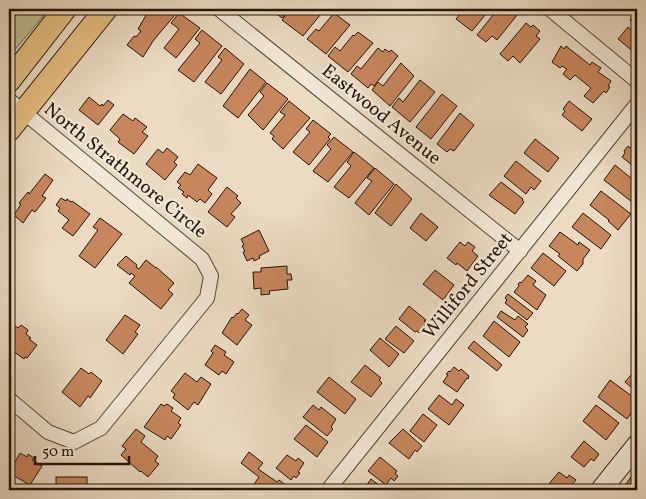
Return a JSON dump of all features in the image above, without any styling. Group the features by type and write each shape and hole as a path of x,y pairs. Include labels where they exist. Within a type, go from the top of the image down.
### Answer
{"main road":[{"path":"9,81 65,9"},
{"path":"9,130 16,106 106,9"},
{"path":"601,490 637,445"}],"street":[{"name":"Eastwood Avenue","path":"219,9 520,251"},
{"path":"550,9 637,81"},
{"name":"Williford Street","path":"328,490 637,104"},
{"name":"North Strathmore Circle","path":"9,399 48,432 74,442 101,428 207,298 211,276 202,259 16,106"}],"green space":[{"path":"9,9 49,9 9,57"}],"building":[{"path":"150,9 179,10 153,41 143,57 127,45 141,31 138,29 148,12 150,14 152,10"},
{"path":"270,9 289,9 282,18"},
{"path":"298,9 325,9 303,36 282,20 289,11 293,14"},
{"path":"464,9 490,9 472,31 456,19"},
{"path":"498,9 512,9 518,14 497,40 492,36 486,42 477,35"},
{"path":"179,13 200,28 176,58 164,48 179,29 171,23"},
{"path":"334,13 350,25 326,54 307,39 316,29 319,31"},
{"path":"637,13 637,26 630,20"},
{"path":"526,23 531,27 533,25 540,31 536,36 540,39 520,63 513,56 508,61 500,54"},
{"path":"628,27 637,35 637,50 635,53 618,39"},
{"path":"202,30 222,46 194,82 178,70 200,43 195,39"},
{"path":"358,32 373,43 348,72 328,56 335,47 340,51 353,35"},
{"path":"561,46 564,49 566,46 590,65 592,62 601,68 598,72 611,81 606,93 604,91 593,103 584,96 591,88 575,75 570,80 563,74 567,69 562,66 560,68 552,62"},
{"path":"225,48 244,64 221,94 205,82 222,60 218,57"},
{"path":"378,48 383,52 385,49 389,52 391,50 398,56 374,86 371,84 368,88 351,74 357,66 361,69"},
{"path":"401,63 414,76 390,106 372,90 378,82 383,86"},
{"path":"250,69 266,82 238,118 223,106"},
{"path":"420,80 435,92 410,122 392,107 399,98 403,102"},
{"path":"267,83 288,99 263,130 248,115 264,96 260,92"},
{"path":"442,94 457,106 431,139 416,127"},
{"path":"89,97 100,106 102,104 103,106 108,100 114,105 98,125 79,110"},
{"path":"289,101 310,118 283,149 272,139 274,136 270,133 285,115 280,112"},
{"path":"569,101 592,119 582,131 562,115 565,111 563,109"},
{"path":"460,113 474,125 454,151 450,149 447,152 437,144"},
{"path":"123,114 133,121 135,118 147,127 142,132 148,136 134,154 118,142 120,139 110,130"},
{"path":"313,120 331,134 328,137 330,139 309,165 293,152 310,132 306,129"},
{"path":"334,137 353,152 328,182 313,171 331,149 327,145"},
{"path":"535,139 559,158 548,172 524,153"},
{"path":"633,144 637,147 637,169 622,157 628,146 630,148"},
{"path":"167,148 178,157 174,162 177,165 165,180 146,164 158,149 163,153"},
{"path":"354,152 374,168 349,198 334,187 351,166 347,162"},
{"path":"516,161 541,181 534,190 531,187 526,194 504,176"},
{"path":"198,164 217,178 208,190 212,194 205,203 200,199 197,202 188,195 187,198 182,194 184,192 178,188 181,185 177,182 185,172 190,175"},
{"path":"615,165 637,183 637,195 632,202 604,180"},
{"path":"375,168 394,184 369,215 355,203 372,181 367,178"},
{"path":"45,174 53,180 42,196 46,198 35,212 32,210 23,223 14,215 21,204 19,203"},
{"path":"501,182 523,199 524,202 515,214 489,195"},
{"path":"396,184 412,199 391,226 375,213"},
{"path":"227,187 238,196 236,198 241,203 231,214 235,217 227,227 208,212"},
{"path":"601,191 631,214 618,230 590,205"},
{"path":"61,198 66,201 67,199 72,201 90,214 73,236 62,228 69,220 58,211 60,208 56,205"},
{"path":"421,213 438,227 426,241 410,228"},
{"path":"583,213 611,235 601,249 572,227"},
{"path":"100,218 122,234 95,268 79,256 98,230 93,227"},
{"path":"259,230 269,251 254,261 253,258 247,261 241,239"},
{"path":"560,232 578,245 579,242 590,250 577,271 549,246"},
{"path":"460,242 465,246 468,242 475,247 472,251 478,256 467,271 447,258"},
{"path":"543,253 566,271 554,286 531,268"},
{"path":"126,256 139,269 146,260 174,283 168,290 173,294 161,309 129,283 135,276 131,273 130,275 117,265"},
{"path":"287,266 287,274 291,274 292,280 287,280 288,289 269,291 270,294 261,295 261,288 254,289 253,272 261,272 261,268"},
{"path":"435,270 454,285 443,300 423,284"},
{"path":"528,275 536,281 533,285 546,295 537,310 514,292 519,286 518,284"},
{"path":"508,294 533,313 527,320 505,303 507,300 505,298"},
{"path":"409,306 426,320 424,321 427,323 419,333 399,319"},
{"path":"242,309 249,315 245,320 252,325 237,345 222,333 232,317"},
{"path":"501,311 515,320 518,316 528,324 525,327 528,330 523,337 497,317"},
{"path":"125,315 140,325 135,332 138,334 123,354 106,340"},
{"path":"494,321 520,342 509,357 483,336"},
{"path":"10,322 18,328 21,325 28,330 26,334 31,338 29,339 37,345 27,358 25,357 24,359 9,348"},
{"path":"396,326 414,341 404,353 385,339"},
{"path":"380,338 399,354 389,367 370,350"},
{"path":"474,341 502,365 497,371 468,348"},
{"path":"215,345 226,352 224,355 234,362 226,374 222,371 219,375 205,365 213,353 211,351"},
{"path":"365,365 381,378 379,380 382,383 371,397 351,382"},
{"path":"454,367 459,371 461,369 469,376 457,392 443,382 448,375 446,374"},
{"path":"81,368 89,374 91,372 102,381 90,398 88,396 80,407 62,392"},
{"path":"637,368 637,392 625,382"},
{"path":"185,373 197,382 201,377 211,384 198,405 194,402 188,410 173,398 175,394 171,391"},
{"path":"329,377 356,399 345,414 317,392"},
{"path":"610,380 637,400 637,410 634,409 627,419 598,397"},
{"path":"439,395 452,405 456,399 464,405 449,425 428,409"},
{"path":"161,404 164,406 167,404 173,408 171,411 181,418 178,423 181,425 171,439 167,436 165,440 144,427"},
{"path":"313,405 319,410 321,407 336,419 331,427 333,429 327,436 303,417"},
{"path":"596,405 619,423 606,440 583,421"},
{"path":"423,414 437,425 424,442 410,431"},
{"path":"306,425 328,442 317,457 294,439"},
{"path":"136,429 145,436 141,442 158,456 155,461 159,464 148,477 121,455 126,449 122,446"},
{"path":"403,429 422,446 417,452 415,450 409,459 389,443"},
{"path":"584,441 599,454 594,461 591,459 584,467 571,457"},
{"path":"249,452 263,463 258,469 277,482 279,480 287,486 283,490 257,490 252,487 259,477 241,463"},
{"path":"20,453 27,457 28,454 34,458 32,460 42,466 30,485 9,473"},
{"path":"287,455 296,461 298,458 304,463 298,472 300,473 291,480 276,468"},
{"path":"380,457 397,471 395,474 398,476 394,481 391,478 386,485 368,471"},
{"path":"637,469 637,490 625,490 623,488"},
{"path":"559,472 567,478 569,475 576,480 569,488 571,490 555,490 548,485"},
{"path":"56,477 87,477 87,490 56,490"},
{"path":"371,479 385,490 364,489"}]}
